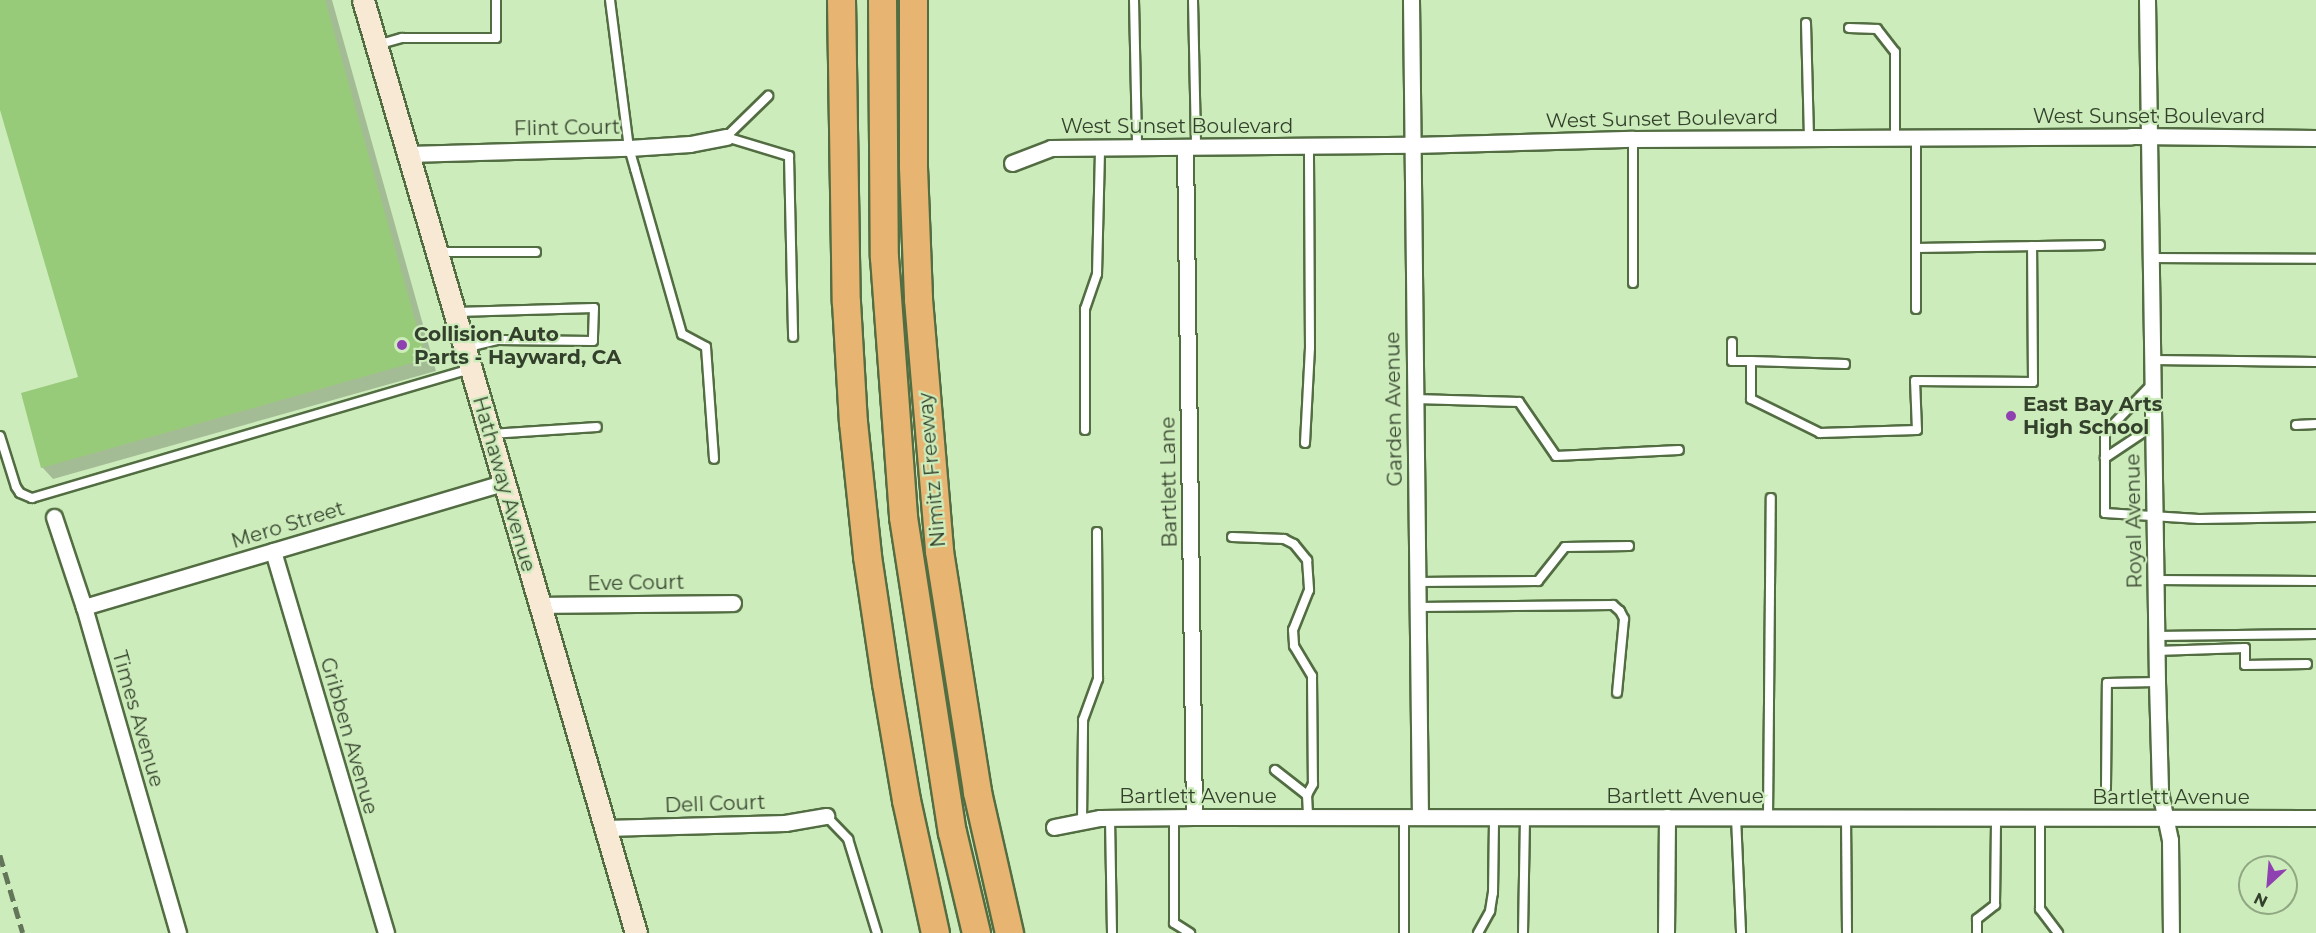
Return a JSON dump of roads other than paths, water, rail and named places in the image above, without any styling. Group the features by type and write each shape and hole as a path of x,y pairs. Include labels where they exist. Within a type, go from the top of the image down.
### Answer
{"highway":[{"path":"841,0 846,302 857,467 867,556 886,683 906,800 935,933"},
{"path":"882,0 884,257 903,517 952,832 976,933"},
{"name":"Nimitz Freeway","path":"914,0 913,167 918,299 938,540 977,792 1009,933"}],"street":[{"name":"Hathaway Avenue","path":"363,0 636,933"},
{"name":"Garden Avenue","path":"1411,0 1420,817"},
{"name":"Royal Avenue","path":"2147,0 2156,643 2160,792 2170,840 2170,933"},
{"name":"West Sunset Boulevard","path":"1012,163 1051,148 1413,146 1632,139 2149,136 2316,138"},
{"name":"Flint Court","path":"408,154 629,148 690,144 726,137"},
{"name":"Bartlett Lane","path":"1190,147 1194,817"},
{"name":"Mero Street","path":"84,607 503,483"},
{"name":"Times Avenue","path":"54,517 84,607 178,933"},
{"name":"Gribben Avenue","path":"273,551 386,933"},
{"name":"Eve Court","path":"539,605 733,603"},
{"name":"Dell Court","path":"605,828 784,823 826,816"},
{"name":"Bartlett Avenue","path":"1054,827 1110,818 1174,817 2316,818"},
{"path":"1666,933 1667,817"}],"lane":[{"path":"376,45 402,38 496,38 496,0"},
{"path":"610,0 629,148 682,334 706,347 714,459"},
{"path":"1134,0 1137,147"},
{"path":"1190,147 1193,0"},
{"path":"1806,23 1809,138"},
{"path":"1849,28 1877,29 1895,52 1895,138"},
{"path":"768,96 726,137 789,156 793,337"},
{"path":"1916,138 1916,309"},
{"path":"1632,139 1633,283"},
{"path":"1305,443 1310,348 1309,146"},
{"path":"1085,430 1084,309 1097,274 1100,148"},
{"path":"1916,248 2100,245"},
{"path":"1751,362 1751,399 1820,433 1917,430 1915,381 2033,382 2032,246"},
{"path":"437,252 536,252"},
{"path":"2151,258 2316,259"},
{"path":"0,436 16,487 20,493 32,498 468,358 497,340 593,341 594,308 454,312"},
{"path":"1732,342 1732,361 1845,363"},
{"path":"2152,360 2316,362"},
{"path":"2153,383 2105,433 2105,513 2155,518 2316,517"},
{"path":"1415,399 1519,402 1556,456 1679,450"},
{"path":"2295,425 2316,424"},
{"path":"2105,458 2153,426"},
{"path":"489,434 597,427"},
{"path":"1768,817 1771,498"},
{"path":"1082,823 1083,720 1098,679 1097,532"},
{"path":"1233,537 1284,539 1294,544 1307,560 1309,590 1293,630 1294,646 1312,676 1313,784 1307,795 1308,817"},
{"path":"1417,582 1538,581 1565,547 1629,546"},
{"path":"2156,580 2316,581"},
{"path":"1418,607 1613,606 1620,611 1624,619 1617,693"},
{"path":"2156,643 2316,634"},
{"path":"2156,643 2245,648 2245,665 2307,664"},
{"path":"2106,788 2108,683 2157,682"},
{"path":"1275,770 1307,795"},
{"path":"826,816 848,838 877,933"},
{"path":"1174,817 1174,923 1190,933"},
{"path":"1404,817 1404,933"},
{"path":"1478,933 1490,910 1493,893 1494,817"},
{"path":"1522,933 1525,817"},
{"path":"1736,817 1741,933"},
{"path":"1846,817 1847,933"},
{"path":"1110,818 1112,933"},
{"path":"1977,933 1977,919 1995,905 1996,818"},
{"path":"2040,818 2040,909 2058,933"}],"railway":[{"path":"0,855 23,933"}],"place":[{"name":"Collision Auto Parts - Hayward, CA","path":"402,345"},
{"name":"East Bay Arts High School","path":"2011,416"}]}
